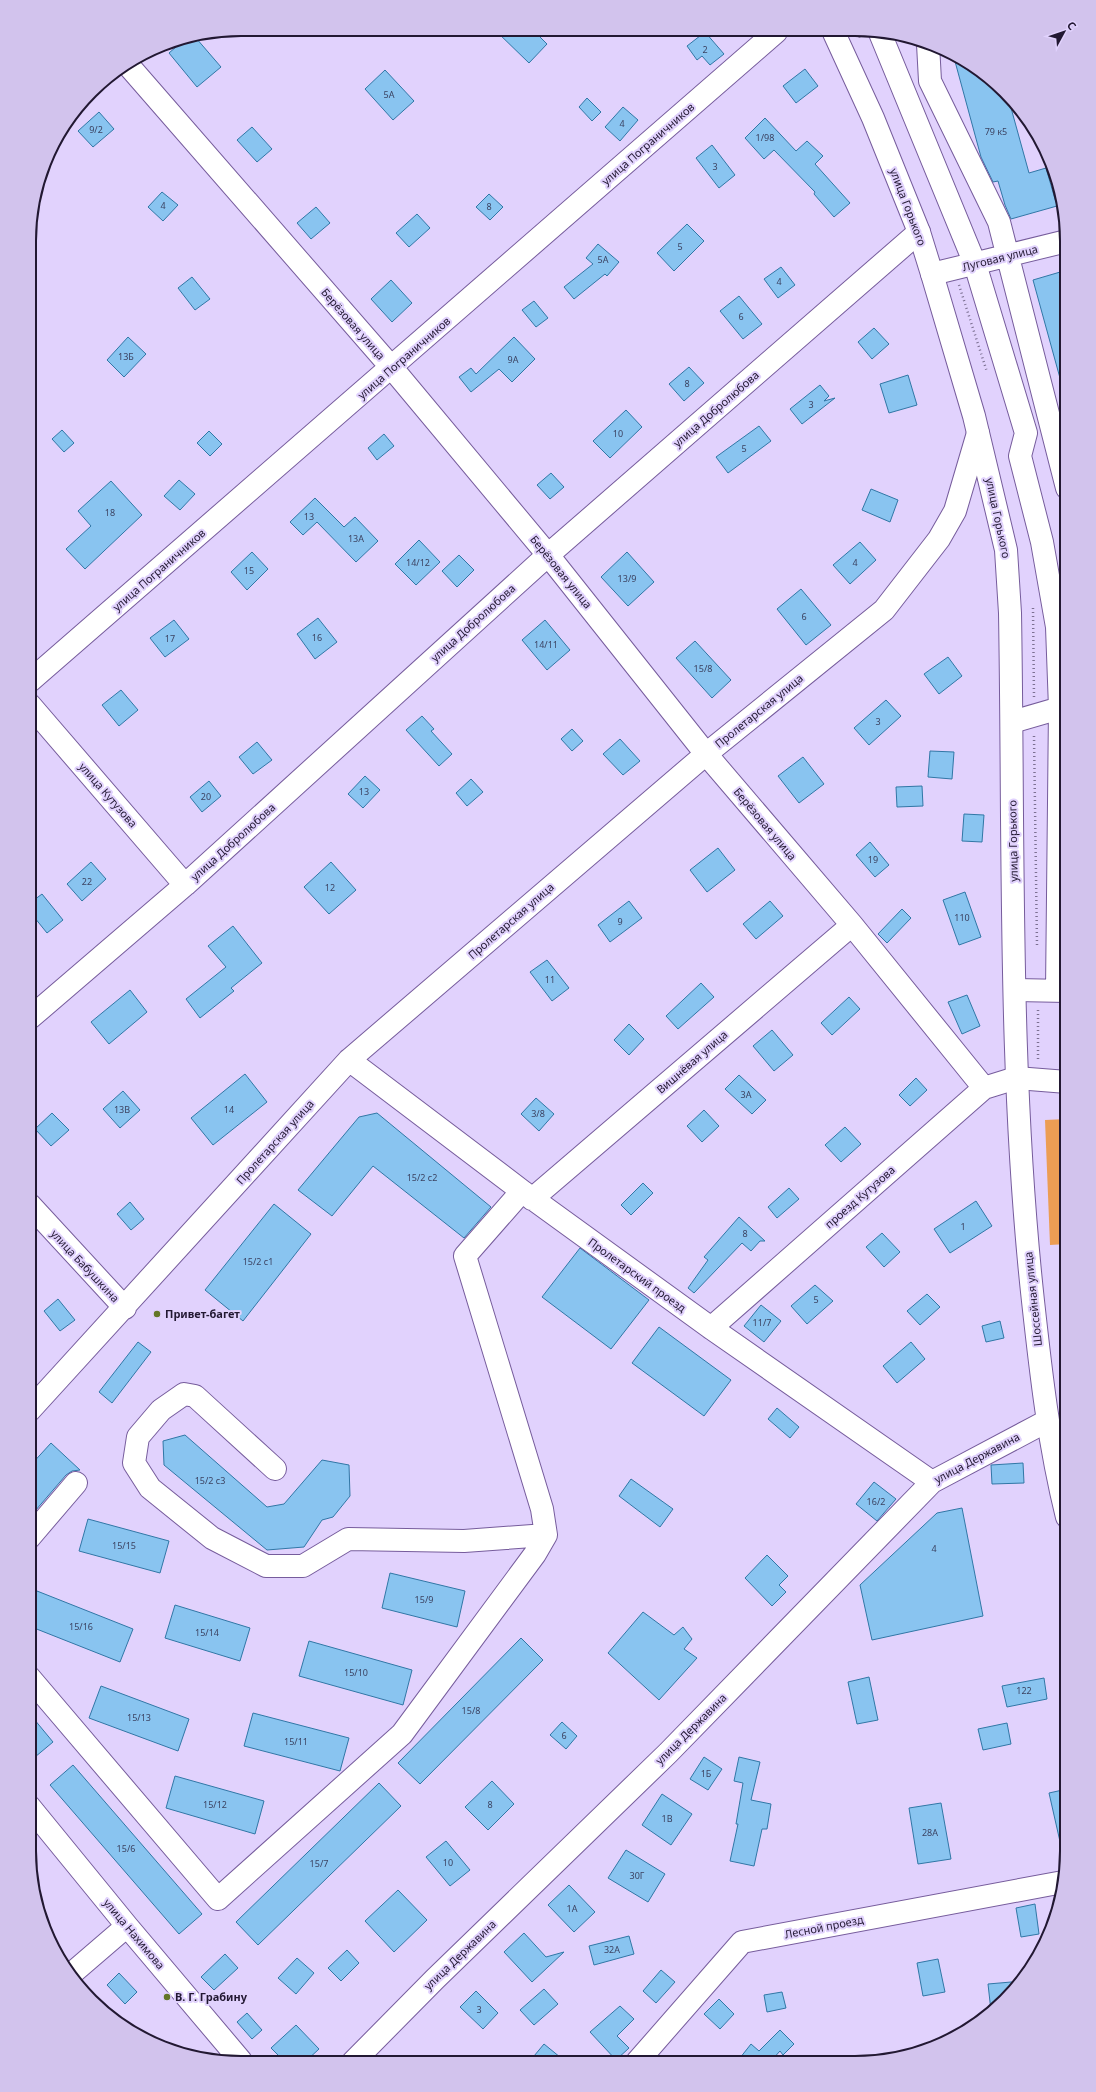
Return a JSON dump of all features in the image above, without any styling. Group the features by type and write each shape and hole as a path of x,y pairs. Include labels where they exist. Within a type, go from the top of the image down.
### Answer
{"street":[{"name":"улица Пограничников","path":"36,677 771,36"},
{"name":"улица Горького","path":"835,36 873,118 919,232 978,433 1006,550 1010,613 1016,1078"},
{"path":"882,38 975,264 1026,433 1020,456 1042,542 1057,627 1060,661"},
{"path":"928,50 930,81 999,222 1060,460"},
{"name":"Берёзовая улица","path":"131,68 392,368 548,555 706,754 852,925 984,1088"},
{"name":"улица Добролюбова","path":"36,1013 185,885 548,555 919,232"},
{"name":"Луговая улица","path":"932,274 1060,243"},
{"name":"Пролетарская улица","path":"36,1404 348,1060 706,754 884,610 939,539 955,511 978,433"},
{"path":"1012,722 1060,708"},
{"name":"улица Кутузова","path":"36,712 185,885"},
{"path":"1015,990 1054,991 1060,821"},
{"name":"Вишнёвая улица","path":"546,1534 542,1509 465,1256 527,1195 852,925"},
{"name":"Пролетарский проезд","path":"348,1060 527,1195 711,1328 932,1482"},
{"path":"1016,1078 1060,1082"},
{"name":"проезд Кутузова","path":"711,1328 984,1088 1016,1078"},
{"name":"Шоссейная улица","path":"1016,1078 1025,1224 1046,1421 1060,1465"},
{"name":"улица Бабушкина","path":"36,1212 124,1308"},
{"path":"275,1469 195,1396 184,1394 161,1410 138,1436 134,1463 150,1488 212,1538 266,1566 303,1566 348,1539 464,1541 546,1534"},
{"name":"улица Державина","path":"359,2056 435,1979 668,1752 932,1482 1046,1421"},
{"path":"36,1530 76,1483"},
{"path":"36,1685 218,1899 402,1734 535,1554 546,1534"},
{"name":"улица Нахимова","path":"36,1815 233,2056"},
{"name":"Лесной проезд","path":"642,2056 742,1942 1057,1883"},
{"path":"75,1971 127,1926"}],"path":[{"path":"1034,733 1037,951"},
{"path":"1038,1081 1054,991"}],"shaded area":[{"path":"1060,1119 1060,1244 1050,1245 1045,1120"}],"building":[{"path":"501,36 539,36 547,44 529,63"},
{"path":"700,36 708,36 724,54 710,65 702,56 697,60 687,46"},
{"path":"198,41 221,67 197,87 169,53 176,47"},
{"path":"955,62 980,78 1011,108 1029,173 1046,168 1057,206 1011,219 998,181 993,182 981,157"},
{"path":"805,69 818,86 796,103 783,86"},
{"path":"385,70 414,101 393,120 365,89"},
{"path":"587,98 601,112 592,121 579,107"},
{"path":"623,107 638,120 620,141 605,127"},
{"path":"99,112 114,129 93,147 78,131"},
{"path":"765,118 796,151 807,141 823,156 815,164 850,203 834,217 814,194 815,192 774,150 764,159 745,138"},
{"path":"252,127 272,149 257,162 237,140"},
{"path":"712,145 735,175 719,188 696,158"},
{"path":"162,192 178,205 163,221 148,207"},
{"path":"489,194 503,207 490,220 476,207"},
{"path":"316,207 330,223 311,239 297,223"},
{"path":"417,214 430,228 409,247 396,233"},
{"path":"687,224 704,241 674,271 657,253"},
{"path":"598,244 619,262 607,276 605,274 574,299 564,287 593,264 586,258"},
{"path":"781,267 795,285 778,298 764,279"},
{"path":"1060,272 1060,378 1033,280"},
{"path":"192,277 210,299 195,310 178,288"},
{"path":"391,280 412,303 392,322 371,299"},
{"path":"739,296 762,324 743,339 720,311"},
{"path":"534,301 548,318 536,327 522,310"},
{"path":"874,328 889,344 872,359 858,342"},
{"path":"128,337 146,354 124,377 107,360"},
{"path":"514,337 535,359 512,382 499,369 471,392 459,377 471,368 476,374"},
{"path":"689,367 704,383 684,401 669,384"},
{"path":"908,375 917,405 889,413 880,384"},
{"path":"820,385 829,396 824,401 835,398 802,424 790,409"},
{"path":"626,410 642,427 610,458 593,441"},
{"path":"759,426 771,441 728,473 716,457"},
{"path":"62,430 74,443 64,452 52,439"},
{"path":"209,431 222,444 210,456 197,443"},
{"path":"384,434 394,446 377,460 368,448"},
{"path":"551,473 564,487 550,499 537,485"},
{"path":"179,480 195,494 180,510 164,496"},
{"path":"111,481 142,515 85,569 66,549 91,526 78,511"},
{"path":"871,489 898,500 890,522 862,510"},
{"path":"315,498 344,527 355,517 378,541 356,562 317,522 303,535 290,522"},
{"path":"419,540 440,562 416,585 395,564"},
{"path":"860,542 876,560 850,584 833,565"},
{"path":"252,552 268,569 247,590 231,572"},
{"path":"627,552 654,582 628,606 601,577"},
{"path":"459,555 474,570 457,587 442,571"},
{"path":"801,589 831,625 806,645 777,609"},
{"path":"318,618 337,642 315,659 297,634"},
{"path":"174,620 189,639 165,657 150,638"},
{"path":"545,620 570,650 547,670 522,640"},
{"path":"695,641 731,680 712,698 676,658"},
{"path":"948,657 962,676 939,694 924,674"},
{"path":"121,690 138,710 119,726 102,705"},
{"path":"886,700 901,716 869,745 854,728"},
{"path":"422,716 434,729 431,731 452,754 439,766 406,730"},
{"path":"572,729 583,741 572,751 561,739"},
{"path":"620,739 640,761 623,775 603,754"},
{"path":"257,742 272,760 253,774 239,757"},
{"path":"930,751 954,752 952,779 928,777"},
{"path":"803,757 824,784 799,803 778,776"},
{"path":"365,776 380,790 363,808 348,794"},
{"path":"471,779 483,792 467,806 456,793"},
{"path":"209,781 221,796 202,812 190,797"},
{"path":"922,786 923,806 897,807 896,787"},
{"path":"964,814 984,815 982,842 962,841"},
{"path":"870,842 889,865 875,877 856,855"},
{"path":"718,848 735,870 707,892 690,870"},
{"path":"91,862 106,879 82,901 67,884"},
{"path":"331,862 356,890 329,914 304,887"},
{"path":"965,892 981,937 959,945 943,900"},
{"path":"42,894 63,920 47,933 36,919 36,898"},
{"path":"629,901 642,918 610,942 598,925"},
{"path":"770,901 783,916 756,939 743,924"},
{"path":"902,909 911,918 887,943 878,934"},
{"path":"233,926 262,963 231,988 234,991 200,1018 186,999 226,967 208,946"},
{"path":"547,960 569,988 552,1001 530,972"},
{"path":"701,983 714,997 678,1029 666,1016"},
{"path":"130,990 147,1012 109,1044 91,1022"},
{"path":"967,995 980,1026 962,1034 948,1002"},
{"path":"849,997 860,1009 832,1035 821,1023"},
{"path":"629,1024 644,1039 629,1055 614,1040"},
{"path":"772,1030 793,1055 774,1071 753,1046"},
{"path":"245,1074 267,1102 213,1145 191,1118"},
{"path":"739,1075 766,1100 752,1114 725,1089"},
{"path":"916,1078 927,1090 910,1106 899,1095"},
{"path":"123,1091 140,1110 120,1128 103,1109"},
{"path":"536,1098 554,1114 539,1131 521,1114"},
{"path":"704,1110 719,1126 702,1142 687,1126"},
{"path":"52,1113 69,1130 51,1146 36,1130 36,1128"},
{"path":"377,1113 491,1207 464,1238 373,1166 332,1216 298,1190 359,1117"},
{"path":"845,1127 861,1144 841,1162 825,1145"},
{"path":"643,1183 653,1193 631,1215 621,1205"},
{"path":"789,1188 799,1199 777,1218 768,1207"},
{"path":"976,1201 992,1226 950,1253 934,1229"},
{"path":"130,1202 144,1219 131,1230 117,1214"},
{"path":"274,1204 311,1234 243,1321 205,1290"},
{"path":"739,1217 765,1241 760,1241 751,1251 742,1243 694,1293 688,1288 708,1260 704,1257"},
{"path":"882,1233 900,1252 884,1267 866,1247"},
{"path":"580,1248 649,1300 611,1349 542,1297"},
{"path":"815,1285 833,1301 807,1324 791,1306"},
{"path":"927,1294 940,1307 920,1325 907,1311"},
{"path":"58,1299 75,1320 60,1331 44,1311"},
{"path":"761,1305 781,1321 764,1342 744,1326"},
{"path":"1000,1321 1004,1338 986,1342 982,1326"},
{"path":"659,1327 731,1380 704,1416 632,1363"},
{"path":"138,1342 151,1352 112,1403 99,1392"},
{"path":"911,1342 925,1359 897,1383 883,1366"},
{"path":"777,1408 799,1427 790,1438 768,1419"},
{"path":"185,1435 267,1507 284,1504 322,1460 349,1465 350,1496 333,1517 322,1520 304,1547 267,1550 164,1465 163,1441"},
{"path":"51,1443 80,1470 72,1471 66,1475 36,1510 36,1459"},
{"path":"1023,1463 1024,1483 992,1484 991,1465"},
{"path":"631,1479 673,1509 660,1527 619,1496"},
{"path":"874,1482 896,1499 877,1521 856,1504"},
{"path":"962,1508 983,1616 872,1640 860,1585 937,1513"},
{"path":"88,1519 169,1541 160,1573 79,1551"},
{"path":"767,1555 788,1576 779,1585 786,1592 772,1606 745,1578"},
{"path":"390,1573 465,1591 457,1627 382,1608"},
{"path":"37,1591 133,1629 120,1662 36,1629"},
{"path":"175,1605 250,1628 240,1661 165,1638"},
{"path":"643,1612 674,1635 683,1627 692,1639 684,1649 697,1658 659,1700 608,1653"},
{"path":"521,1638 543,1660 420,1784 398,1763"},
{"path":"309,1641 412,1670 403,1705 299,1676"},
{"path":"869,1677 878,1720 857,1724 848,1682"},
{"path":"1044,1678 1047,1699 1007,1707 1002,1686"},
{"path":"101,1686 189,1719 178,1751 89,1718"},
{"path":"253,1713 349,1738 340,1771 244,1746"},
{"path":"36,1721 53,1742 36,1756"},
{"path":"562,1722 577,1736 566,1749 550,1735"},
{"path":"1007,1723 1011,1744 983,1750 978,1729"},
{"path":"704,1757 722,1769 708,1790 690,1779"},
{"path":"739,1757 760,1762 751,1800 771,1804 767,1829 762,1829 754,1866 730,1861 738,1824 736,1824 743,1783 734,1781"},
{"path":"73,1765 202,1914 179,1934 50,1785"},
{"path":"175,1776 264,1801 255,1834 166,1808"},
{"path":"492,1781 514,1804 488,1830 465,1807"},
{"path":"379,1783 401,1806 258,1945 236,1922"},
{"path":"1060,1791 1060,1842 1049,1793"},
{"path":"662,1794 692,1814 671,1845 642,1825"},
{"path":"941,1803 951,1859 918,1864 909,1808"},
{"path":"446,1841 470,1870 450,1886 426,1857"},
{"path":"626,1850 665,1874 648,1902 608,1878"},
{"path":"569,1885 595,1912 574,1932 548,1905"},
{"path":"398,1890 427,1920 394,1952 365,1921"},
{"path":"1035,1904 1039,1934 1021,1937 1016,1908"},
{"path":"524,1933 546,1957 564,1952 532,1982 504,1952"},
{"path":"629,1936 634,1954 594,1965 589,1946"},
{"path":"347,1950 359,1963 341,1981 328,1968"},
{"path":"225,1954 238,1968 214,1990 201,1977"},
{"path":"297,1958 314,1973 296,1994 278,1978"},
{"path":"938,1959 945,1992 923,1996 917,1963"},
{"path":"661,1970 675,1982 656,2003 643,1991"},
{"path":"119,1973 137,1992 125,2004 107,1985"},
{"path":"1013,1982 990,2005 988,1984"},
{"path":"544,1989 558,2004 534,2025 520,2010"},
{"path":"476,1991 498,2013 483,2029 460,2007"},
{"path":"782,1992 786,2008 767,2012 764,1995"},
{"path":"719,1999 734,2014 720,2029 704,2014"},
{"path":"620,2006 634,2019 617,2036 629,2048 620,2056 612,2056 590,2032"},
{"path":"247,2013 262,2030 252,2039 237,2022"},
{"path":"296,2025 319,2049 311,2056 279,2056 271,2048"},
{"path":"780,2030 794,2044 783,2055 780,2051 776,2056 742,2056 751,2044 759,2051"},
{"path":"544,2044 559,2056 534,2056"}],"place":[{"name":"Привет-багет","path":"157,1314"},
{"name":"В. Г. Грабину","path":"167,1997"}]}
